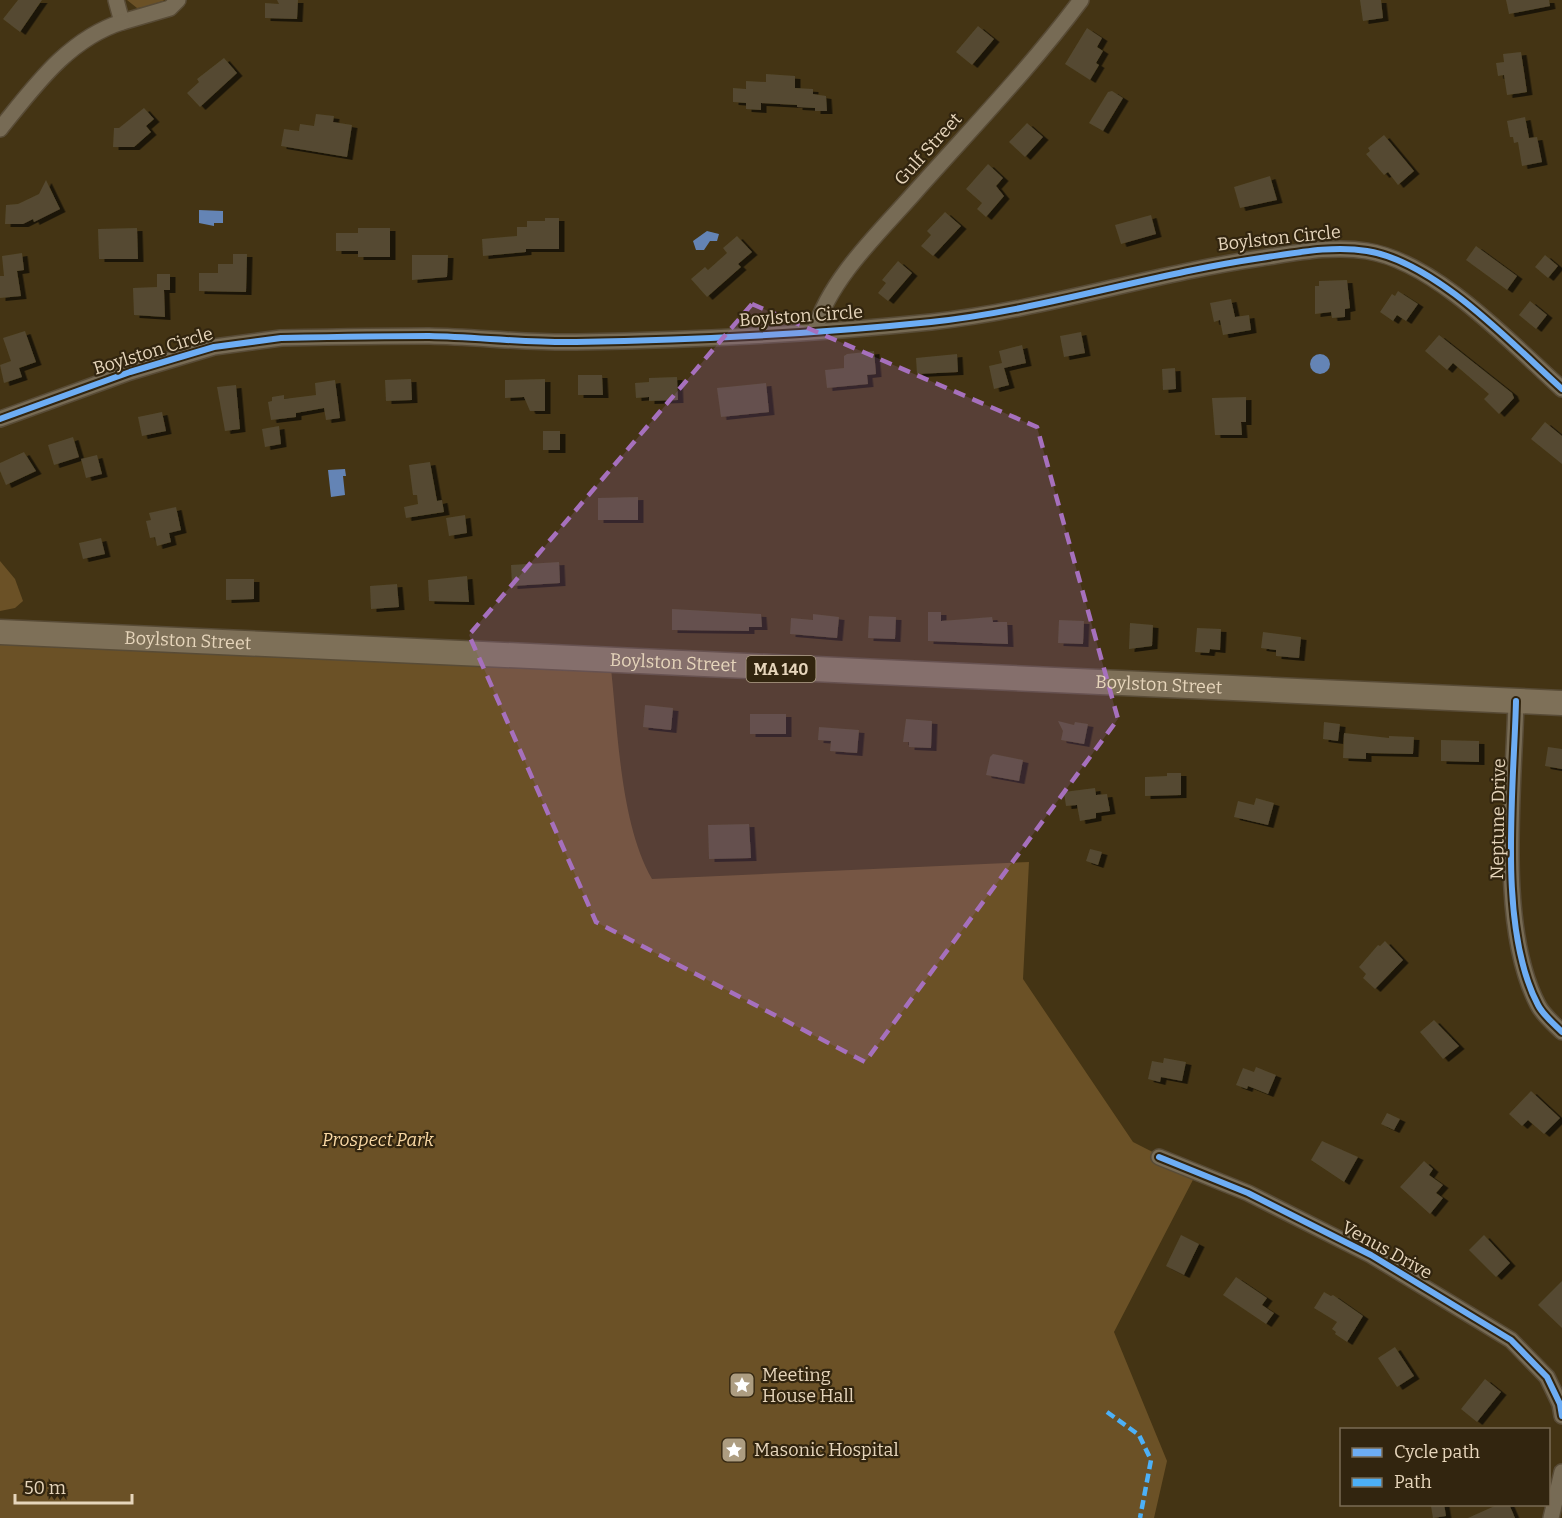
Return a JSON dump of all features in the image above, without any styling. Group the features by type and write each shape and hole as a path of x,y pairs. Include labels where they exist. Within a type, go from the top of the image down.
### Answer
{"main road":[{"name":"Boylston Street","path":"0,632 1562,703"}],"street":[{"path":"116,0 122,22"},
{"path":"0,129 55,63 93,34 122,22 170,9 178,0"},
{"name":"Gulf Street","path":"815,330 820,311 830,293 879,232 1042,50 1081,0"},
{"name":"Boylston Circle","path":"0,419 130,372 214,347 281,338 429,336 573,342 930,322 992,314 1209,266 1300,252 1368,251 1396,259 1417,270 1472,308 1562,389"},
{"name":"Neptune Drive","path":"1516,701 1511,872 1514,921 1528,980 1538,1006 1562,1032"},
{"name":"Venus Drive","path":"1158,1157 1248,1193 1371,1255 1511,1340 1547,1377 1560,1404 1562,1416"},
{"path":"1551,1518 1562,1472"}],"highlighted area":[{"path":"752,304 1037,427 1118,719 865,1062 596,922 469,635"}],"green space":[{"path":"127,0 165,0 137,8"},
{"path":"0,561 15,579 23,601 15,608 0,611"},
{"name":"Prospect Park","path":"0,632 610,660 626,802 641,856 652,879 1029,862 1023,979 1133,1142 1196,1174 1114,1332 1167,1461 1154,1518 0,1518"}],"water":[{"path":"199,210 223,211 223,223 214,223 214,226 199,223"},
{"path":"707,231 719,234 717,241 710,241 704,250 696,250 693,241"},
{"path":"1320,354 1327,357 1330,364 1327,371 1320,374 1313,371 1310,364 1313,357"},
{"path":"345,469 346,476 343,476 345,495 331,497 328,470"}],"building":[{"path":"18,0 42,0 20,32 3,19"},
{"path":"277,0 298,0 297,19 265,18 265,3 279,4"},
{"path":"1360,0 1381,0 1383,18 1363,21"},
{"path":"1506,0 1549,0 1550,6 1509,14"},
{"path":"978,26 994,39 972,65 956,52"},
{"path":"1087,28 1102,38 1097,47 1103,51 1096,63 1099,65 1090,80 1065,64"},
{"path":"1521,52 1527,92 1507,95 1504,75 1498,76 1496,63 1504,62 1503,54"},
{"path":"224,58 237,73 200,107 187,93 199,82 197,79"},
{"path":"766,74 795,76 795,88 813,89 813,94 826,96 827,111 815,111 815,108 797,107 797,105 761,103 761,110 746,109 746,103 733,102 733,88 746,89 746,81 766,82"},
{"path":"1112,91 1123,98 1103,131 1089,123 1108,92"},
{"path":"144,108 154,119 146,126 151,132 134,147 113,147 114,128 119,128"},
{"path":"316,114 334,116 333,122 352,125 347,157 281,146 284,129 299,131 300,124 314,126"},
{"path":"1525,117 1529,138 1537,137 1542,162 1522,166 1518,142 1514,143 1513,137 1510,137 1507,121"},
{"path":"1027,123 1043,137 1025,157 1009,142"},
{"path":"1384,135 1414,171 1398,185 1388,172 1384,175 1366,154 1370,151 1368,148"},
{"path":"988,164 1003,178 996,186 1004,196 986,217 977,209 982,203 966,189"},
{"path":"1270,176 1277,200 1240,208 1234,187"},
{"path":"46,180 60,209 34,222 33,219 23,224 5,224 6,205 18,204 39,194"},
{"path":"945,212 961,226 933,256 921,246 931,235 927,231"},
{"path":"1151,215 1156,234 1121,244 1115,225"},
{"path":"545,218 559,218 559,249 526,249 526,252 483,256 482,239 517,236 517,227 527,227 527,221 545,221"},
{"path":"137,228 138,259 99,259 98,229"},
{"path":"358,228 390,228 390,257 358,257 358,251 336,251 336,233 358,233"},
{"path":"737,236 752,252 738,264 741,267 707,297 691,279 705,267 708,270 727,253 723,248"},
{"path":"1476,246 1517,276 1507,290 1466,260"},
{"path":"22,253 24,270 17,271 21,296 0,298 0,276 4,276 2,256"},
{"path":"233,254 247,254 246,292 199,291 199,273 218,273 218,264 233,264"},
{"path":"412,255 448,255 447,277 412,280"},
{"path":"1545,255 1558,266 1548,278 1535,267"},
{"path":"898,261 912,273 888,301 878,293 886,283 882,280"},
{"path":"157,274 170,274 170,290 164,290 165,317 134,315 133,288 157,287"},
{"path":"1347,280 1350,308 1345,309 1345,317 1332,318 1331,312 1315,314 1315,286 1319,286 1319,281"},
{"path":"1398,291 1418,304 1406,321 1397,315 1393,321 1380,312 1392,294 1395,296"},
{"path":"1231,299 1235,317 1249,315 1251,330 1223,335 1220,320 1214,322 1210,303"},
{"path":"1530,301 1547,315 1536,329 1519,315"},
{"path":"25,331 36,362 19,368 22,377 4,383 0,365 11,361 3,338"},
{"path":"1081,332 1085,353 1064,357 1060,336"},
{"path":"1439,335 1512,393 1514,398 1499,414 1484,399 1489,394 1453,363 1447,370 1425,351"},
{"path":"1022,345 1026,363 1004,368 1009,385 994,389 989,366 1002,363 999,351"},
{"path":"874,351 876,374 867,375 868,384 827,388 825,370 844,368 844,356 847,354"},
{"path":"957,354 958,372 917,374 916,358"},
{"path":"1175,368 1176,389 1163,390 1162,369"},
{"path":"578,375 602,375 603,395 578,395"},
{"path":"677,377 678,400 649,401 649,397 636,398 635,383 649,382 649,378"},
{"path":"411,379 412,400 386,401 385,380"},
{"path":"545,379 545,411 530,411 524,397 505,398 505,380"},
{"path":"335,380 340,418 326,420 324,408 296,413 296,417 271,420 268,402 272,401 272,397 284,395 284,399 316,395 315,383"},
{"path":"766,383 769,412 721,417 717,388"},
{"path":"236,385 240,429 225,431 217,387"},
{"path":"1246,397 1246,422 1241,422 1242,435 1215,435 1212,398"},
{"path":"162,412 166,431 142,436 138,417"},
{"path":"1545,422 1562,436 1562,464 1531,439"},
{"path":"279,426 281,444 265,447 262,429"},
{"path":"543,431 560,431 560,450 543,450"},
{"path":"73,437 79,457 54,465 48,445"},
{"path":"24,452 36,471 6,485 0,471 0,463"},
{"path":"97,455 102,474 86,478 81,459"},
{"path":"430,462 437,501 442,500 444,512 406,518 404,507 418,504 417,495 413,495 409,465"},
{"path":"638,497 638,520 598,520 598,498"},
{"path":"176,507 181,530 169,533 171,542 157,546 155,537 150,538 146,521 151,520 149,513"},
{"path":"465,515 467,533 449,536 446,518"},
{"path":"101,538 105,554 83,559 79,543"},
{"path":"559,562 560,583 512,586 511,565"},
{"path":"467,576 469,602 429,601 428,580"},
{"path":"226,579 254,579 254,599 226,600"},
{"path":"397,584 399,607 371,609 370,586"},
{"path":"672,609 761,614 762,627 749,627 749,631 672,630"},
{"path":"928,612 941,612 941,621 992,617 993,622 1007,622 1008,644 928,641"},
{"path":"813,614 839,617 837,638 790,634 791,618 813,620"},
{"path":"869,616 896,617 895,639 868,638"},
{"path":"1059,620 1084,621 1083,644 1058,643"},
{"path":"1130,623 1153,625 1152,646 1129,649"},
{"path":"1197,628 1221,629 1220,650 1210,649 1209,653 1195,652"},
{"path":"1263,632 1301,637 1299,658 1276,656 1276,650 1261,648"},
{"path":"645,705 673,708 671,730 643,727"},
{"path":"750,714 786,714 786,734 750,734"},
{"path":"906,719 932,721 931,748 909,747 909,742 903,742"},
{"path":"1058,721 1074,725 1075,722 1088,724 1084,744 1061,740 1063,731"},
{"path":"1324,722 1340,724 1338,741 1323,739"},
{"path":"819,727 859,730 857,753 830,751 831,741 818,740"},
{"path":"1344,733 1389,738 1389,736 1414,737 1413,754 1366,753 1366,759 1343,758"},
{"path":"1441,740 1479,741 1479,762 1441,761"},
{"path":"1548,747 1562,749 1562,769 1545,766"},
{"path":"993,754 1023,760 1019,781 986,775 990,757"},
{"path":"1167,773 1181,773 1181,795 1145,796 1145,777 1167,776"},
{"path":"1095,788 1096,795 1107,794 1110,811 1096,813 1096,818 1080,821 1077,805 1066,806 1064,792"},
{"path":"1256,798 1274,803 1268,825 1234,817 1238,801 1254,805"},
{"path":"749,824 751,858 709,859 708,825"},
{"path":"1090,849 1102,852 1098,865 1086,861"},
{"path":"1385,941 1403,960 1375,989 1363,978 1366,974 1359,967 1378,945 1380,946"},
{"path":"1434,1020 1459,1046 1443,1059 1420,1032"},
{"path":"1164,1058 1186,1062 1182,1081 1161,1077 1160,1082 1148,1079 1152,1061 1163,1063"},
{"path":"1256,1067 1276,1075 1268,1094 1248,1086 1247,1089 1236,1085 1243,1068 1254,1072"},
{"path":"1531,1091 1560,1118 1544,1134 1528,1120 1522,1126 1509,1114"},
{"path":"1387,1113 1400,1119 1394,1130 1381,1124"},
{"path":"1322,1141 1358,1157 1344,1182 1311,1160"},
{"path":"1424,1161 1433,1169 1429,1175 1443,1185 1436,1193 1443,1198 1430,1214 1400,1187"},
{"path":"1181,1235 1199,1244 1184,1275 1166,1266"},
{"path":"1484,1235 1510,1263 1496,1277 1469,1250"},
{"path":"1236,1277 1267,1298 1262,1305 1274,1313 1266,1324 1223,1295"},
{"path":"1562,1281 1562,1328 1538,1305"},
{"path":"1324,1292 1333,1295 1363,1316 1347,1342 1335,1334 1336,1332 1332,1329 1337,1322 1314,1308"},
{"path":"1395,1347 1414,1376 1397,1387 1378,1358"},
{"path":"1485,1379 1501,1392 1477,1422 1461,1409"},
{"path":"1431,1506 1444,1506 1446,1516 1433,1518"},
{"path":"1495,1506 1510,1506 1515,1518 1468,1518"}],"marked path":[{"path":"1107,1412 1139,1435 1151,1460 1140,1518"}],"cycle path":[{"path":"0,419 130,372 214,347 281,338 429,336 576,342 665,340 843,330 973,316 1055,301 1220,265 1327,249 1367,251 1393,258 1420,271 1472,307 1562,389"},
{"path":"1516,701 1511,856 1512,897 1517,937 1525,973 1538,1005 1562,1032"},
{"path":"1159,1157 1248,1193 1371,1255 1511,1340 1547,1377 1560,1404 1562,1416"}],"place":[{"name":"Meeting House Hall","path":"742,1385"},
{"name":"Masonic Hospital","path":"734,1450"}]}
